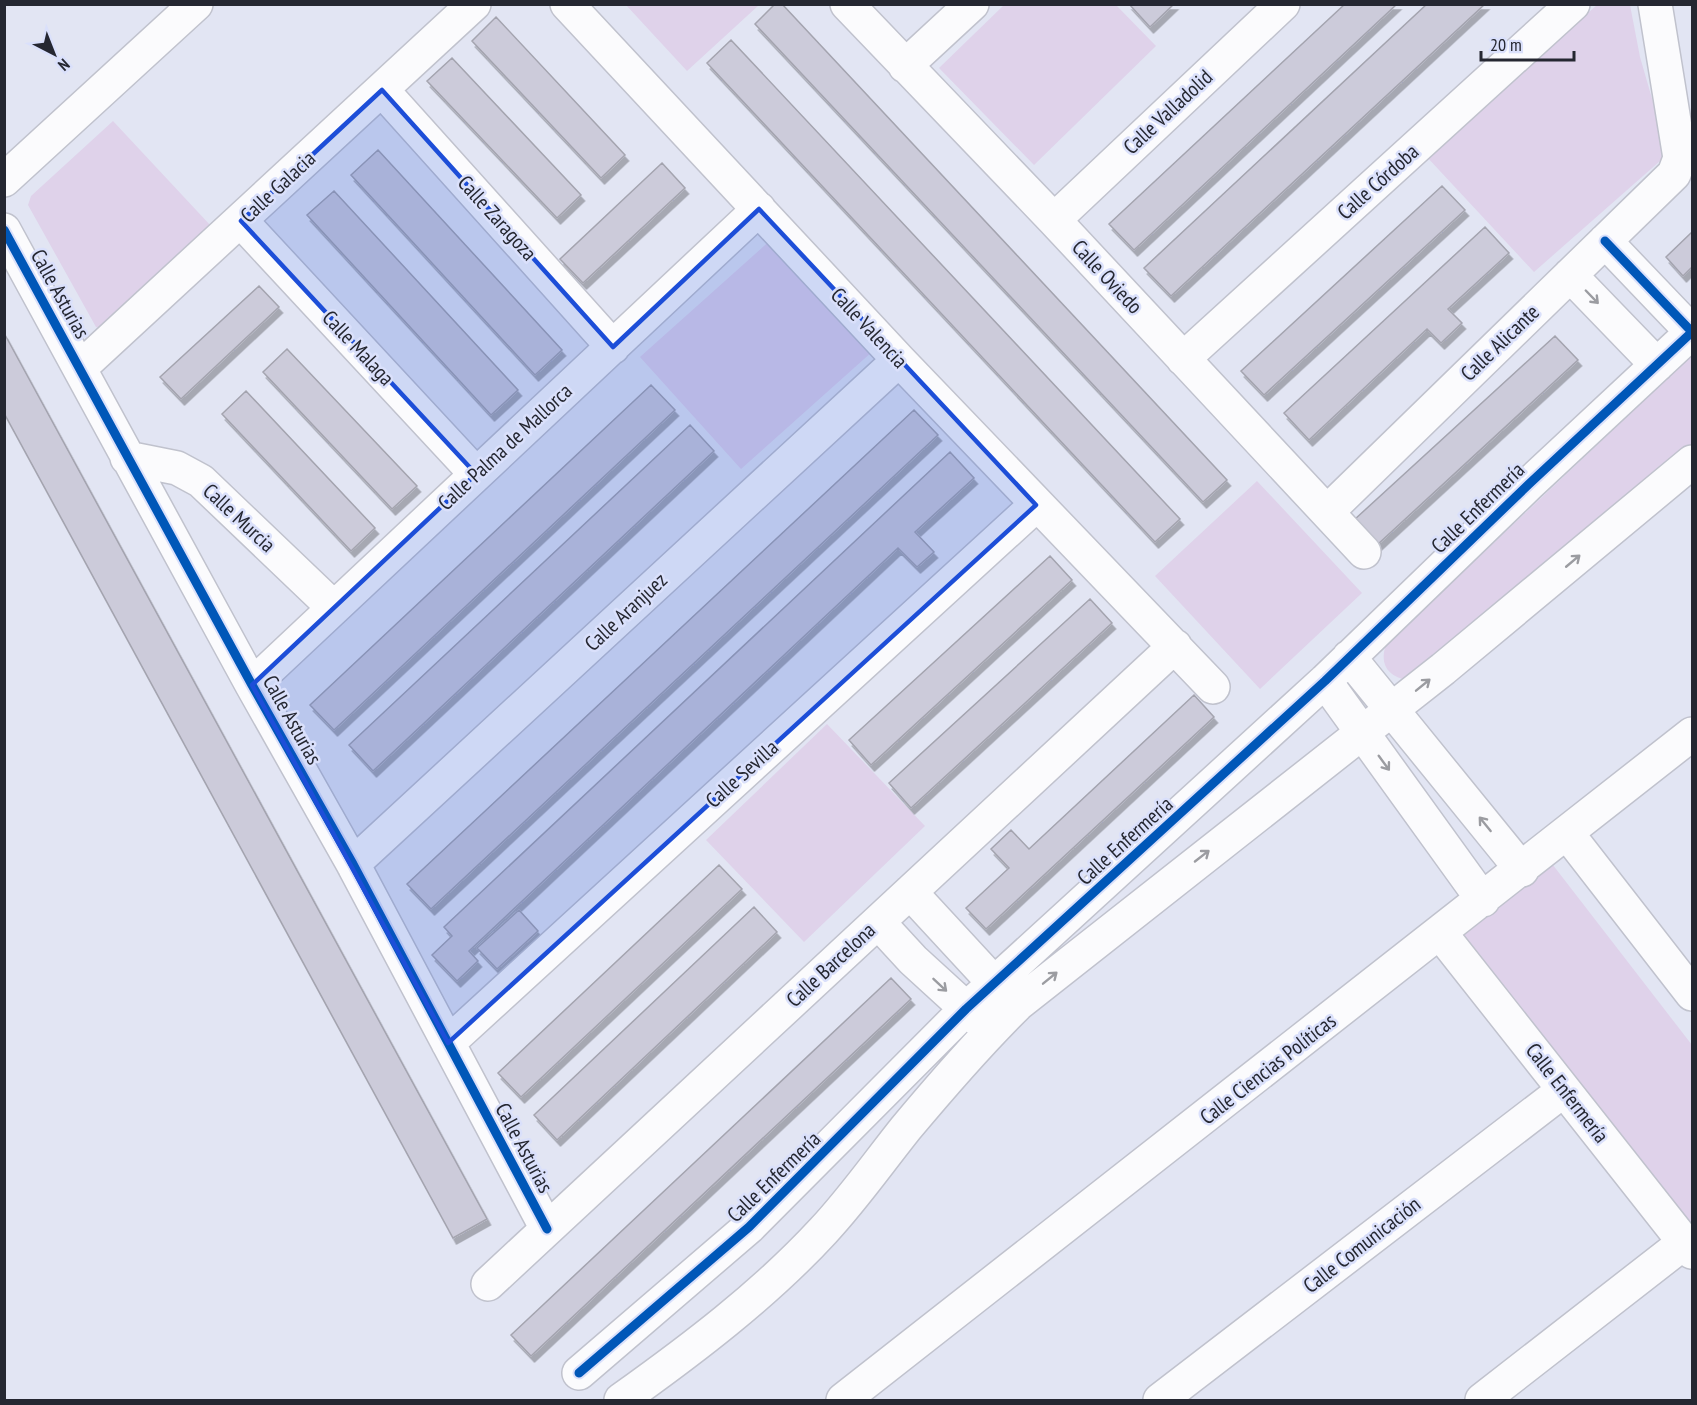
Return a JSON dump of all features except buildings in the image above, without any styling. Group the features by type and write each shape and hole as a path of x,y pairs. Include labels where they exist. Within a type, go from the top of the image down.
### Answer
{"street":[{"path":"4,180 196,4"},
{"name":"Calle Galacia","path":"80,368 474,4"},
{"name":"Calle Valencia","path":"567,4 898,360 1213,687"},
{"name":"Calle Oviedo","path":"847,4 1054,220 1364,552"},
{"path":"906,66 972,4"},
{"name":"Calle Valladolid","path":"1054,220 1282,4"},
{"name":"Calle Córdoba","path":"1183,359 1573,4"},
{"name":"Calle Alicante","path":"1327,512 1674,174 1680,158 1655,4"},
{"name":"Calle Zaragoza","path":"382,90 613,347"},
{"name":"Calle Palma de Mallorca","path":"252,685 759,209"},
{"name":"Calle Malaga","path":"241,221 476,474"},
{"name":"Calle Asturias","path":"4,230 127,458 353,864 547,1229"},
{"path":"1605,241 1692,332"},
{"path":"1570,275 1657,365"},
{"name":"Calle Enfermería","path":"621,1401 775,1279 823,1231 868,1180 906,1129 991,1031 1007,993 1349,657 1692,332"},
{"name":"Calle Aranjuez","path":"353,864 898,360"},
{"name":"Calle Murcia","path":"127,458 177,468 201,481 334,608"},
{"name":"Calle Enfermería","path":"579,1373 749,1227 966,1009 1007,993 1179,874 1363,733 1692,462"},
{"name":"Calle Sevilla","path":"448,1043 1036,505"},
{"name":"Calle Barcelona","path":"488,1284 1175,646"},
{"path":"1349,657 1522,870"},
{"path":"1325,681 1483,900"},
{"name":"Calle Ciencias Políticas","path":"843,1401 1441,934 1692,734"},
{"path":"1567,833 1689,984"},
{"path":"910,892 1007,993"},
{"path":"878,922 913,960 991,1031"},
{"name":"Calle Enfermería","path":"1441,934 1689,1247"},
{"name":"Calle Comunicación","path":"1160,1401 1564,1090"},
{"path":"1482,1401 1689,1247"}],"highlighted area":[{"path":"382,90 613,347 759,209 1036,505 448,1043 252,685 476,474 241,221"}],"shaded area":[{"path":"626,5 759,5 687,71"},
{"path":"1004,5 1116,5 1156,46 1034,165 939,68"},
{"path":"1597,5 1630,5 1640,57 1668,154 1534,272 1426,156"},
{"path":"113,121 211,226 101,328 96,327 28,205 31,196"},
{"path":"773,238 873,351 741,469 640,357"},
{"path":"1692,355 1692,450 1408,680 1390,673 1384,658 1386,645"},
{"path":"1257,481 1362,593 1260,689 1155,576"},
{"path":"827,724 925,826 804,942 706,840"},
{"path":"1546,856 1692,1045 1692,1235 1458,937"}],"cycle path":[{"path":"4,230 252,685 353,864 547,1229"},
{"path":"579,1373 749,1227 966,1009 1325,681 1529,484 1692,332 1605,241"}]}
